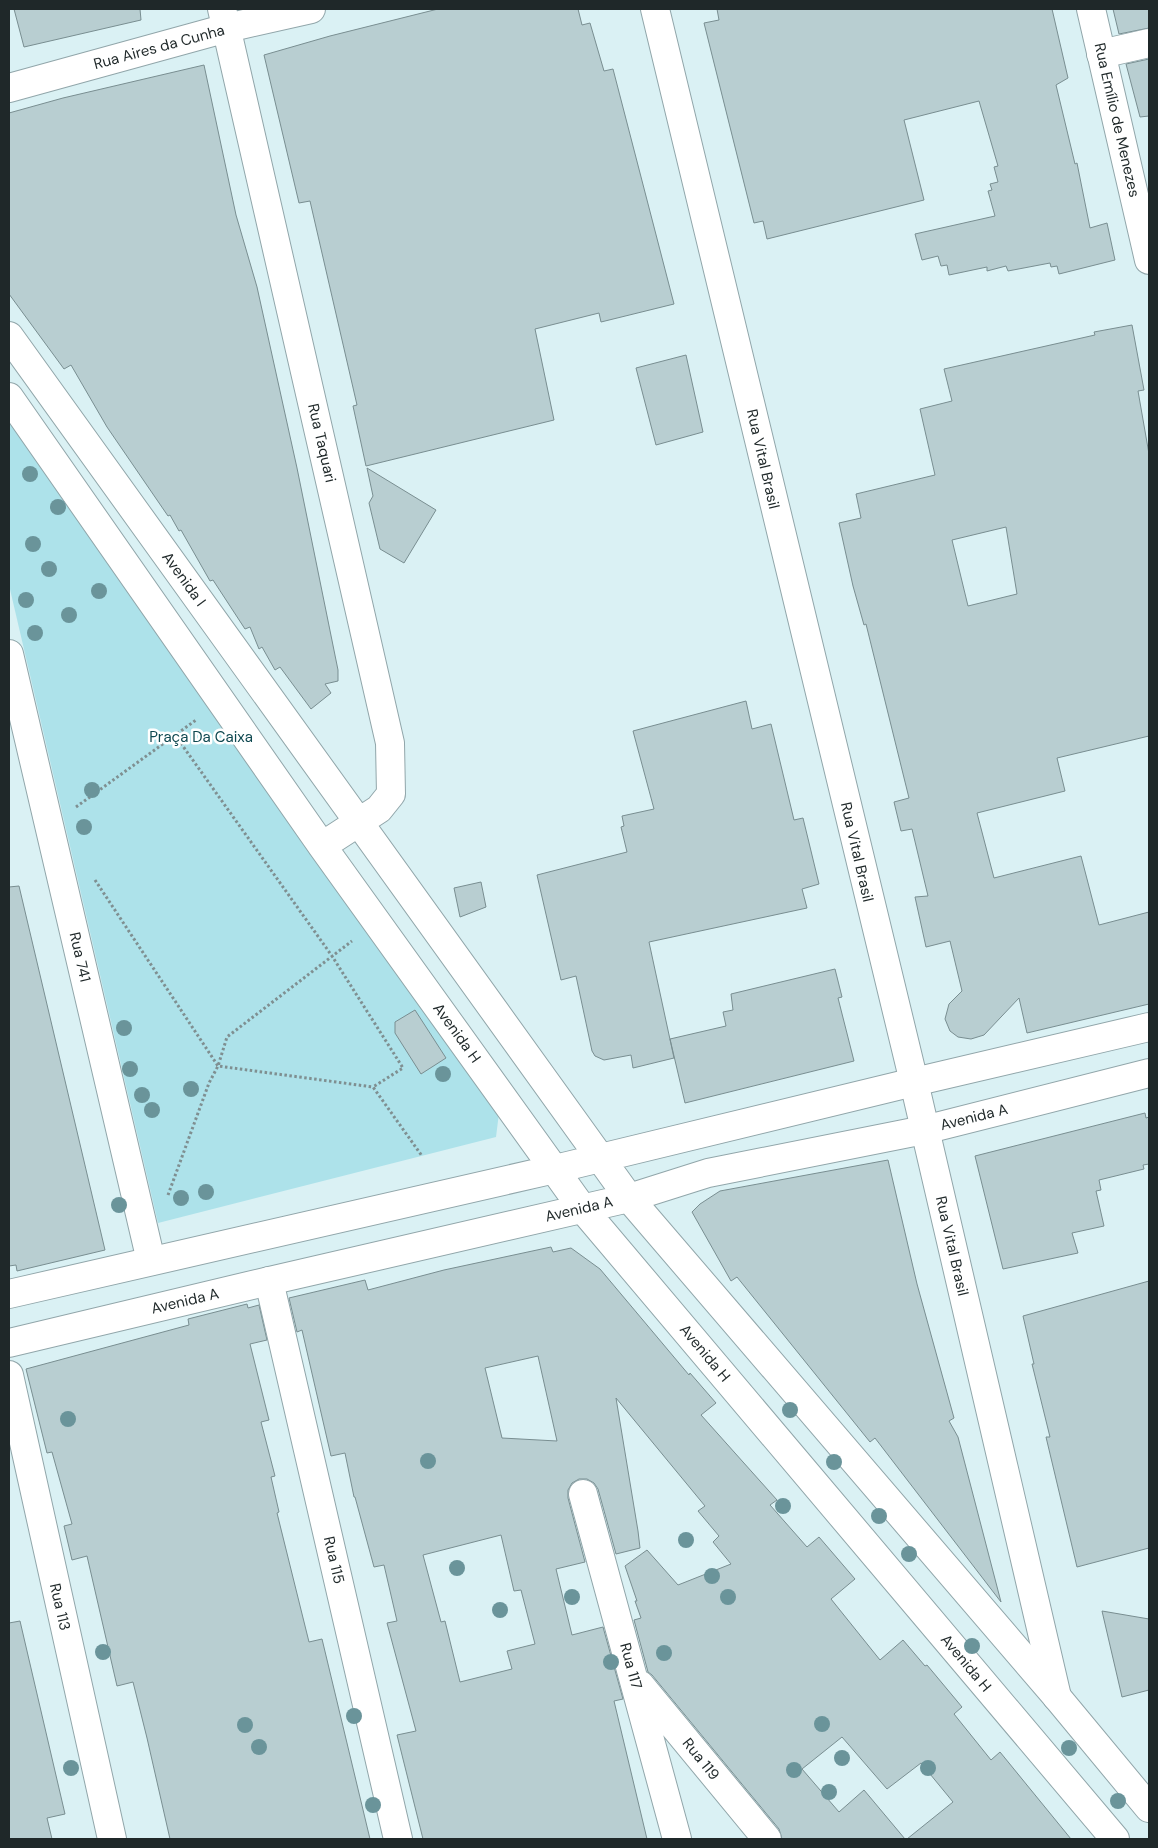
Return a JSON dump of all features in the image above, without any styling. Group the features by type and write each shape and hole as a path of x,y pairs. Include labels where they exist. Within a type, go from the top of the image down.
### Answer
{"street":[{"name":"Rua Aires da Cunha","path":"9,88 225,18 311,9"},
{"name":"Rua Vital Brasil","path":"655,9 914,1082 1057,1697"},
{"name":"Rua Emílio de Menezes","path":"1091,9 1149,260"},
{"name":"Rua Taquari","path":"225,18 390,743 391,794 379,809 322,846"},
{"path":"1101,54 1149,42"},
{"name":"Avenida I","path":"9,336 358,822"},
{"path":"9,397 322,846"},
{"name":"Rua 741","path":"9,654 151,1260"},
{"path":"358,822 629,1198 1057,1697 1149,1808"},
{"name":"Avenida H","path":"322,846 582,1208 1115,1839"},
{"path":"9,1294 555,1169 1149,1027"},
{"name":"Avenida A","path":"9,1343 269,1280 629,1198 708,1173 924,1130 1149,1073"},
{"name":"Rua 115","path":"269,1280 398,1839"},
{"name":"Rua 113","path":"9,1375 112,1839"},
{"name":"Rua 117","path":"583,1494 677,1839"},
{"name":"Rua 119","path":"634,1678 767,1839"}],"path":[{"path":"49,827 203,715"},
{"path":"94,879 218,1066 372,1087 403,1068 332,956 175,735"},
{"path":"166,1202 209,1083 218,1066 227,1036 355,938"},
{"path":"372,1087 422,1156"}],"green space":[{"name":"Praça Da Caixa","path":"9,415 499,1113 496,1137 158,1223 9,585"}],"building":[{"path":"14,9 140,9 141,20 24,47"},
{"path":"438,9 578,9 582,25 590,23 604,71 613,69 674,304 601,322 599,313 535,329 554,420 366,466 353,406 357,405 310,201 299,203 264,55 330,36"},
{"path":"717,9 1052,9 1068,78 1056,85 1075,164 1077,163 1090,228 1107,223 1115,260 1059,274 1057,266 1051,267 1050,263 1008,271 1006,266 987,271 987,267 949,275 947,265 941,266 938,256 922,260 915,234 995,216 988,191 992,190 990,184 998,182 994,167 998,166 979,101 904,120 924,200 767,239 763,221 754,223 704,23 719,20"},
{"path":"1113,9 1149,9 1149,28 1119,34"},
{"path":"1149,59 1149,116 1140,117 1126,64"},
{"path":"204,65 236,215 257,287 297,468 338,670 338,681 325,684 331,693 311,709 280,667 275,670 262,647 259,649 250,627 245,629 213,580 210,581 181,530 179,531 170,515 168,516 107,427 71,365 64,369 9,294 9,113 63,98"},
{"path":"1132,325 1144,390 1138,391 1149,454 1149,736 1057,758 1065,791 977,813 994,878 1081,856 1099,925 1149,912 1149,1004 1027,1033 1019,998 984,1035 971,1039 958,1037 950,1031 945,1019 949,1004 962,991 950,941 926,947 915,897 928,896 912,829 901,831 894,802 909,798 866,624 864,625 853,586 839,523 861,518 856,494 935,475 920,409 952,401 944,369 1095,335 1094,332","holes":["1006,527 1017,594 968,606 952,540"]},
{"path":"686,355 703,432 656,445 636,368"},
{"path":"367,468 436,510 404,563 380,549 369,503 373,496"},
{"path":"746,701 752,729 771,724 794,820 803,818 819,884 802,889 807,908 649,942 674,1058 633,1068 631,1055 604,1060 595,1056 592,1051 576,976 561,980 537,875 627,852 621,827 624,826 622,816 654,809 633,731"},
{"path":"481,882 486,907 460,917 454,888"},
{"path":"19,886 105,1250 17,1271 16,1265 9,1266 9,887"},
{"path":"835,969 842,997 838,998 854,1061 685,1103 670,1039 726,1026 723,1012 733,1010 731,994"},
{"path":"415,1010 446,1058 421,1074 395,1033 395,1022"},
{"path":"1145,1113 1146,1118 1149,1117 1149,1164 1143,1165 1144,1169 1099,1180 1101,1190 1096,1191 1104,1226 1072,1233 1078,1253 1003,1269 975,1156"},
{"path":"888,1160 917,1284 954,1418 949,1421 958,1437 1001,1602 875,1438 870,1442 737,1277 731,1281 692,1212 700,1204 720,1191"},
{"path":"551,1247 553,1252 571,1248 600,1269 689,1375 690,1373 716,1403 701,1415 777,1500 770,1505 807,1547 819,1537 855,1579 831,1599 880,1660 903,1640 962,1707 954,1714 991,1760 1000,1752 1071,1839 907,1839 953,1802 921,1763 887,1789 842,1737 802,1769 839,1812 864,1790 905,1839 782,1839 779,1829 648,1672 634,1620 641,1618 625,1566 647,1550 678,1585 731,1564 713,1542 719,1536 698,1511 705,1506 616,1398 640,1548 616,1554 598,1489 594,1483 587,1479 579,1479 572,1483 568,1490 568,1498 585,1562 556,1569 572,1635 603,1627 623,1699 614,1701 647,1839 423,1839 397,1735 416,1731 387,1623 397,1621 384,1565 374,1567 354,1497 345,1453 331,1456 302,1330 297,1332 289,1298 365,1280 368,1290 444,1270","holes":["538,1356 557,1441 502,1438 485,1368","501,1535 514,1591 521,1590 535,1644 507,1651 512,1669 460,1682 445,1621 441,1622 423,1555"]},
{"path":"1149,1281 1149,1548 1077,1567 1046,1437 1050,1437 1032,1364 1034,1364 1023,1316"},
{"path":"247,1304 248,1308 259,1305 267,1340 250,1344 269,1420 261,1422 275,1476 271,1477 279,1512 277,1513 309,1642 322,1639 370,1839 170,1839 133,1682 117,1686 87,1556 72,1560 64,1526 72,1524 52,1452 47,1453 26,1369 189,1325 188,1319"},
{"path":"1102,1611 1149,1619 1149,1690 1122,1697"},
{"path":"20,1621 65,1814 47,1818 52,1839 9,1839 9,1623"}]}
